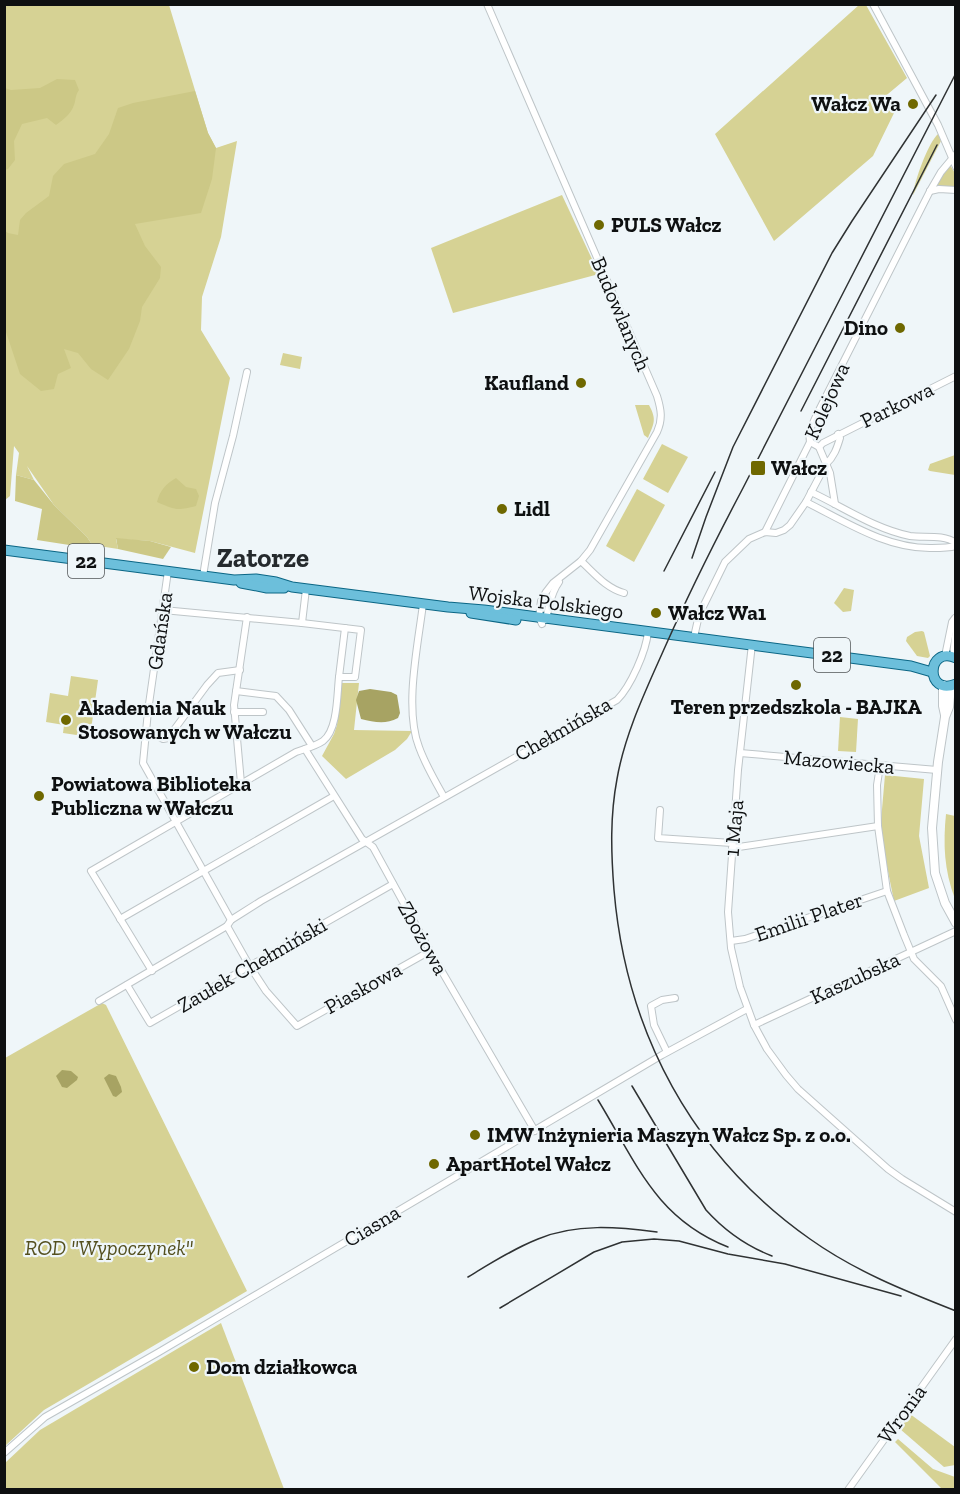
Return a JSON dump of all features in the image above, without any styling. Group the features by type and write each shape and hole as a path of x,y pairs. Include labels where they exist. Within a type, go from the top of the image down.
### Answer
{"main road":[{"name":"Wojska Polskiego","path":"4,550 234,580 256,579 292,587 451,607 462,612 484,616 566,621 933,668"},
{"name":"Wojska Polskiego","path":"542,620 586,629 638,631"},
{"path":"950,685 938,682 934,678 933,668 937,660 951,657"}],"street":[{"name":"Budowlanych","path":"487,4 657,396 662,413 661,424 657,432 590,550 543,596 542,620"},
{"path":"873,4 938,125 956,167"},
{"name":"Kolejowa","path":"765,532 810,442 809,432 930,192 953,156"},
{"path":"930,192 939,189 956,190"},
{"path":"203,576 215,503 247,372"},
{"name":"Parkowa","path":"819,447 823,442 838,434 956,376"},
{"name":"Parkowa","path":"765,532 776,533 790,525 806,502 826,464 831,460 840,438 838,434"},
{"path":"810,442 819,447 830,472 836,504"},
{"path":"806,502 883,539 899,544 920,548 949,548 956,544 947,538 916,537 887,529 811,492"},
{"path":"883,539 887,529"},
{"path":"694,637 697,620 725,562 749,539 765,532"},
{"path":"581,561 603,583 613,590 624,593"},
{"name":"Gdańska","path":"168,571 143,763 204,870 249,966 266,991 297,1026"},
{"name":"Budowlanych","path":"542,620 552,593 562,577"},
{"path":"302,622 306,589"},
{"path":"423,604 414,684 414,720 418,746 444,796"},
{"path":"549,606 555,614 566,621"},
{"path":"951,657 952,622 955,620 956,609"},
{"path":"163,610 302,622 361,630 355,677 339,676"},
{"path":"241,783 234,712 247,617"},
{"path":"951,657 956,627"},
{"path":"152,971 91,871 296,752 323,741 333,726 345,628"},
{"name":"Chełmińska","path":"366,842 617,700 629,685 646,645 648,632"},
{"name":"1 Maja","path":"753,644 740,753 728,912 734,961 747,1010 754,1025"},
{"path":"146,729 163,739 168,738 218,673 240,670"},
{"path":"950,685 943,706 945,717 932,828 934,865 939,886 956,923"},
{"path":"236,691 276,696 289,710 312,746"},
{"path":"234,712 263,712"},
{"name":"Zbożowa","path":"304,749 362,839 373,847 430,951 535,1131"},
{"name":"Mazowiecka","path":"740,753 937,770"},
{"path":"880,766 877,785 878,826 887,891 914,959 941,986 956,1020"},
{"path":"120,919 334,796"},
{"path":"660,810 658,838 732,846 878,826"},
{"path":"99,1001 366,842"},
{"name":"Zaułek Chełmiński","path":"127,985 150,1023 393,884"},
{"name":"Emilii Plater","path":"731,941 745,939 887,891"},
{"name":"Kaszubska","path":"754,1025 956,931"},
{"name":"Piaskowa","path":"297,1026 430,951"},
{"path":"667,1052 657,1034 651,1006 662,1000 675,998"},
{"name":"Ciasna","path":"4,1453 45,1417 667,1052 747,1010"},
{"path":"754,1025 766,1048 798,1089 888,1169 956,1212"},
{"name":"Wronia","path":"848,1490 956,1339"}],"green space":[{"path":"5,5 169,5 208,133 216,148 237,141 221,237 202,297 201,330 230,378 195,553 150,541 116,539 118,549 99,546 95,549 87,537 54,505 27,466 34,480 16,475 19,453 14,446 10,496 5,500"},
{"path":"859,5 866,5 907,78 882,99 895,111 873,156 774,241 715,134"},
{"path":"938,134 941,141 913,195 922,163"},
{"path":"950,165 955,173 955,187 937,187 936,185"},
{"path":"562,195 599,274 453,313 431,248"},
{"path":"283,353 302,357 300,369 280,365"},
{"path":"635,405 649,405 652,410 654,422 648,438 644,435"},
{"path":"662,444 688,457 668,493 643,479"},
{"path":"955,455 955,475 928,470 930,464"},
{"path":"637,489 665,505 634,562 606,546"},
{"path":"844,588 854,590 851,611 843,612 834,603"},
{"path":"922,631 930,656 928,658 917,656 906,641 907,637 915,632"},
{"path":"71,676 98,680 90,737 63,733 64,725 46,722 50,693 68,696"},
{"path":"342,683 359,683 354,730 412,731 395,750 346,779 322,756 337,725"},
{"path":"840,717 858,719 856,752 838,751"},
{"path":"885,775 924,779 919,836 929,888 894,901 880,832"},
{"path":"946,814 955,816 955,899 945,857"},
{"name":"ROD \"Wypoczynek\"","path":"102,1003 106,1005 247,1291 44,1410 5,1446 5,1058"},
{"path":"221,1323 284,1489 5,1489 5,1463 40,1430"},
{"path":"910,1414 955,1447 955,1465 944,1467 900,1429"},
{"path":"898,1439 933,1469 955,1477 955,1489 942,1489 895,1442"}],"shaded area":[{"path":"57,79 75,80 79,90 73,108 56,125 47,118 22,124 14,141 15,160 5,170 5,88 11,90 40,88"},
{"path":"195,91 208,133 216,148 212,179 201,213 135,224 145,246 161,267 160,278 142,307 140,321 129,349 108,380 91,369 78,353 64,349 71,368 58,374 54,389 41,391 20,374 5,329 5,231 18,235 20,220 49,196 53,176 64,164 95,154 109,134 118,108"},
{"path":"16,475 34,480 54,505 87,537 95,549 37,540 42,509 15,501"},
{"path":"176,478 186,487 196,489 199,496 196,506 176,509 157,502 164,488"},
{"path":"116,538 150,541 171,547 163,559 118,549"},
{"path":"370,689 397,695 400,713 398,718 384,722 361,719 356,700 359,691"},
{"path":"62,1070 71,1071 78,1077 67,1088 62,1087 56,1076"},
{"path":"109,1074 116,1076 121,1087 122,1092 116,1097 113,1096 104,1078"}],"railway":[{"path":"956,73 722,528 674,627 625,745 615,793 612,834 614,890 621,942 633,993 650,1041 672,1087 699,1130 731,1169 768,1206 810,1239 863,1271 956,1311"},
{"path":"692,558 733,447 832,253 936,95"},
{"path":"801,411 937,145"},
{"path":"664,571 715,472"},
{"path":"632,1086 706,1210 736,1237 772,1256"},
{"path":"598,1100 637,1166 665,1204 682,1221 703,1235 728,1247"},
{"path":"468,1277 520,1247 567,1230 597,1228 657,1232"},
{"path":"500,1308 594,1252 622,1242 654,1239 679,1241 728,1254 785,1264 901,1296"}],"place":[{"name":"Wałcz Wa","path":"913,104"},
{"name":"PULS Wałcz","path":"599,225"},
{"name":"Dino","path":"900,328"},
{"name":"Kaufland","path":"581,383"},
{"name":"Wałcz","path":"758,468"},
{"name":"Lidl","path":"502,509"},
{"name":"Wałcz Wa1","path":"656,613"},
{"name":"Teren przedszkola - BAJKA","path":"796,685"},
{"name":"Akademia Nauk Stosowanych w Wałczu","path":"66,720"},
{"name":"Powiatowa Biblioteka Publiczna w Wałczu","path":"39,796"},
{"name":"IMW Inżynieria Maszyn Wałcz Sp. z o.o.","path":"475,1135"},
{"name":"ApartHotel Wałcz","path":"434,1164"},
{"name":"Dom działkowca","path":"194,1367"}],"district":[{"name":"Zatorze","path":"263,558"}]}
